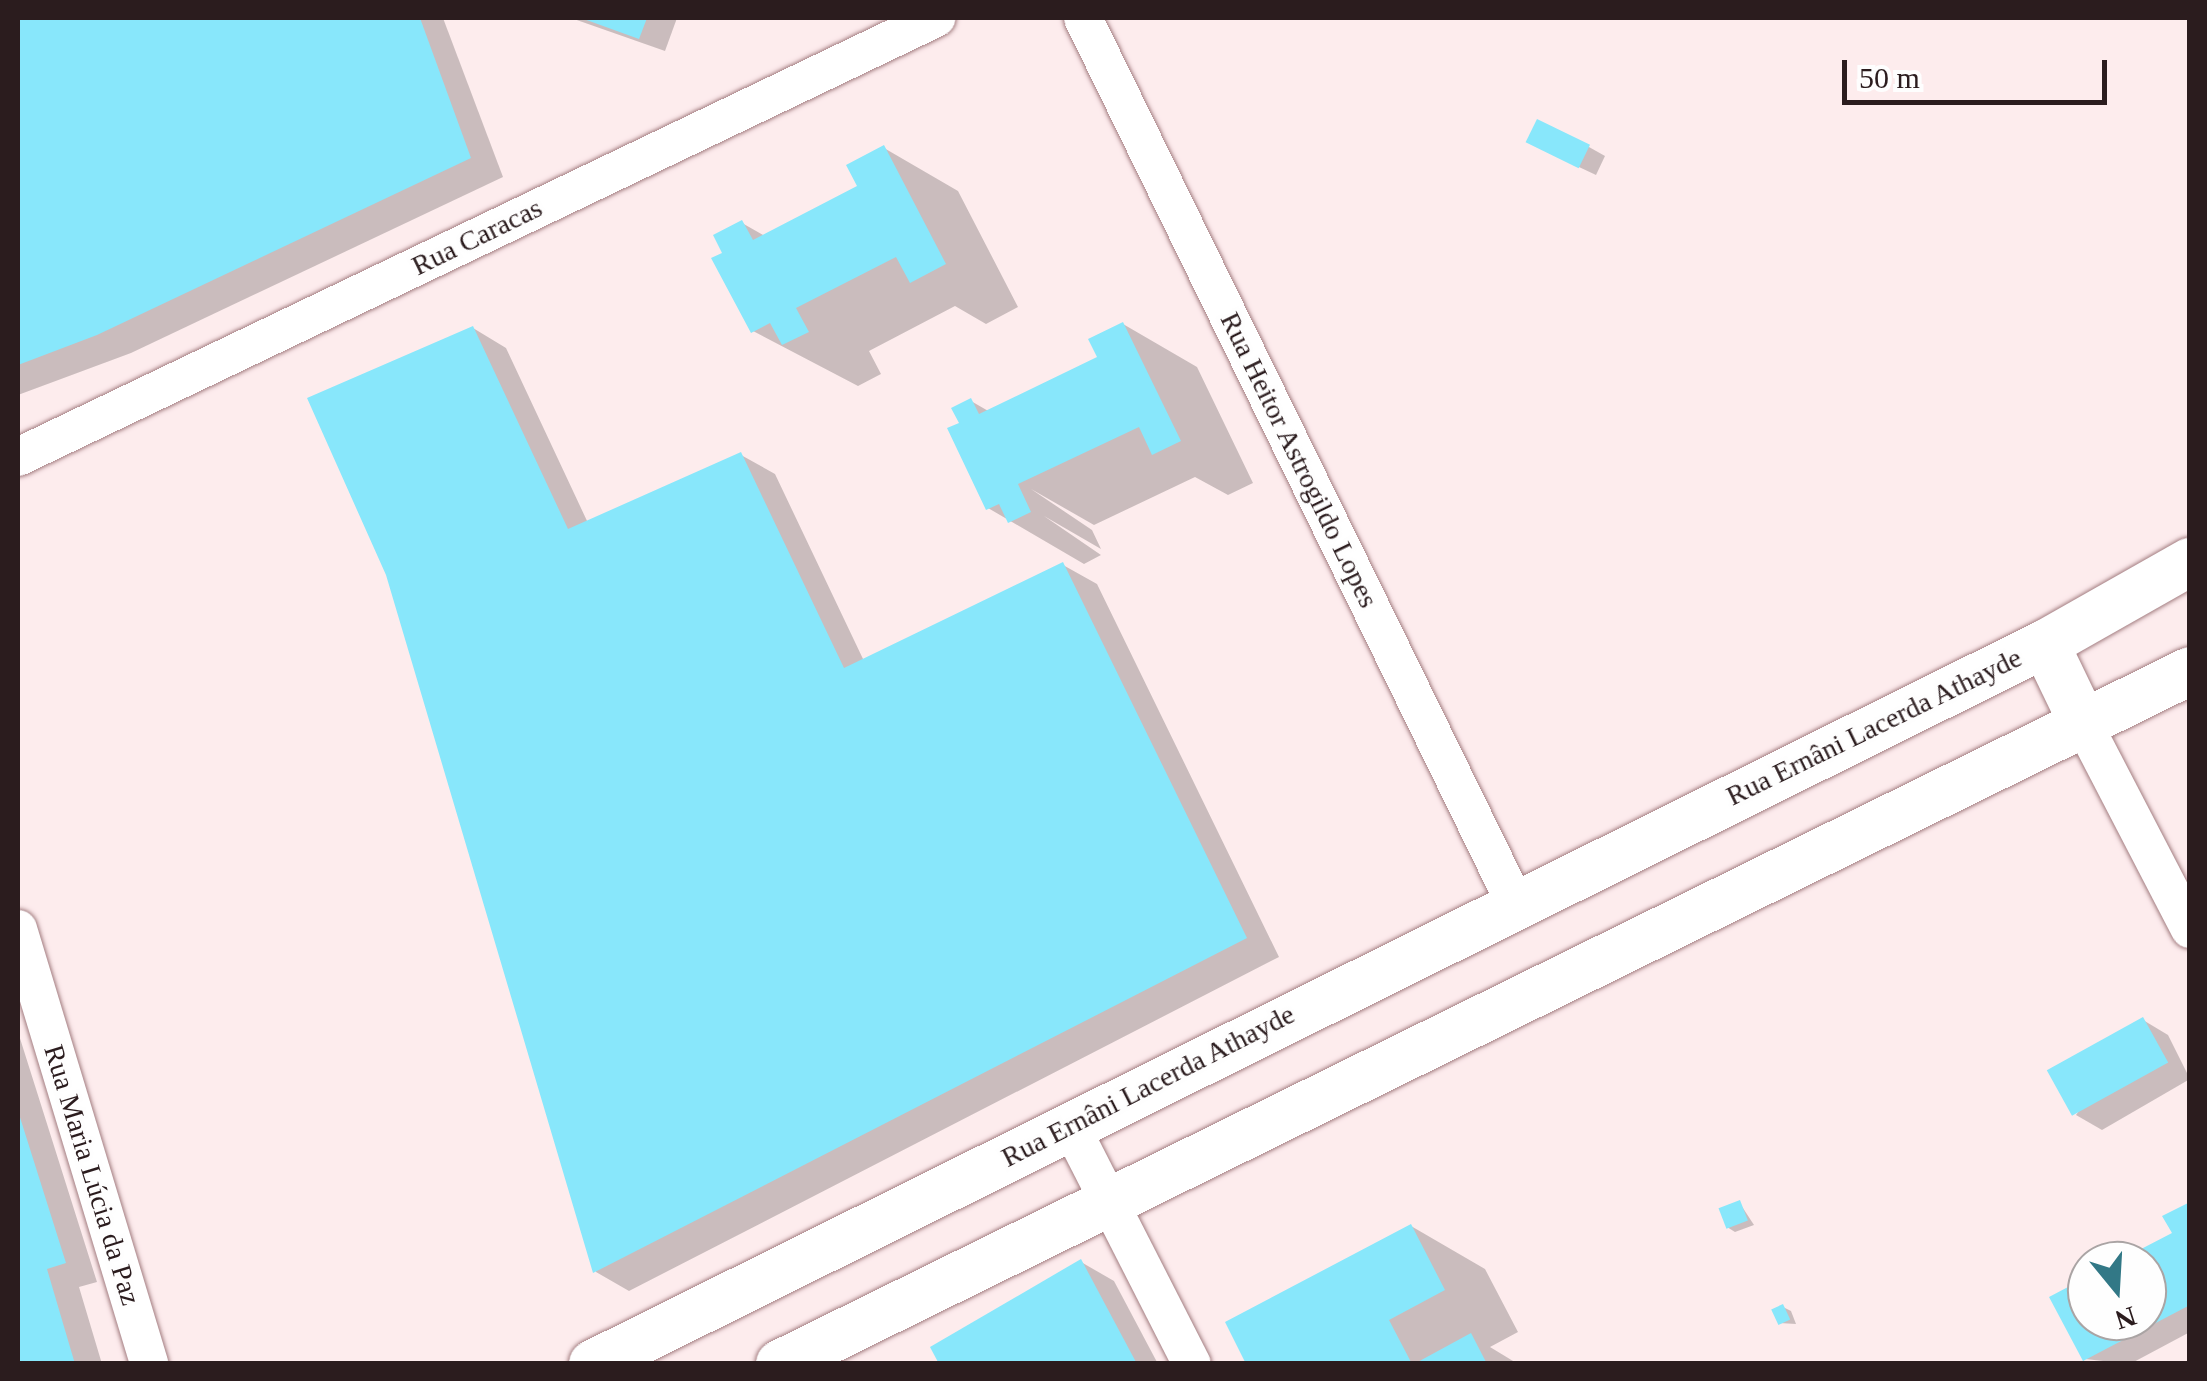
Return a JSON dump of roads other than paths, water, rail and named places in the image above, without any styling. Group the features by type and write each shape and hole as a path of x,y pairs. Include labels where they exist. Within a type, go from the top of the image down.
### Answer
{"street":[{"name":"Rua Caracas","path":"18,458 936,18"},
{"name":"Rua Heitor Astrogildo Lopes","path":"1083,18 1514,903"},
{"path":"2045,644 2190,562"},
{"name":"Rua Ernâni Lacerda Athayde","path":"593,1364 1514,903 2045,644 2083,723"},
{"path":"780,1364 2190,671"},
{"path":"2083,723 2190,929"},
{"name":"Rua Maria Lúcia da Paz","path":"18,929 149,1364"},
{"path":"1070,1125 1192,1364"}]}
